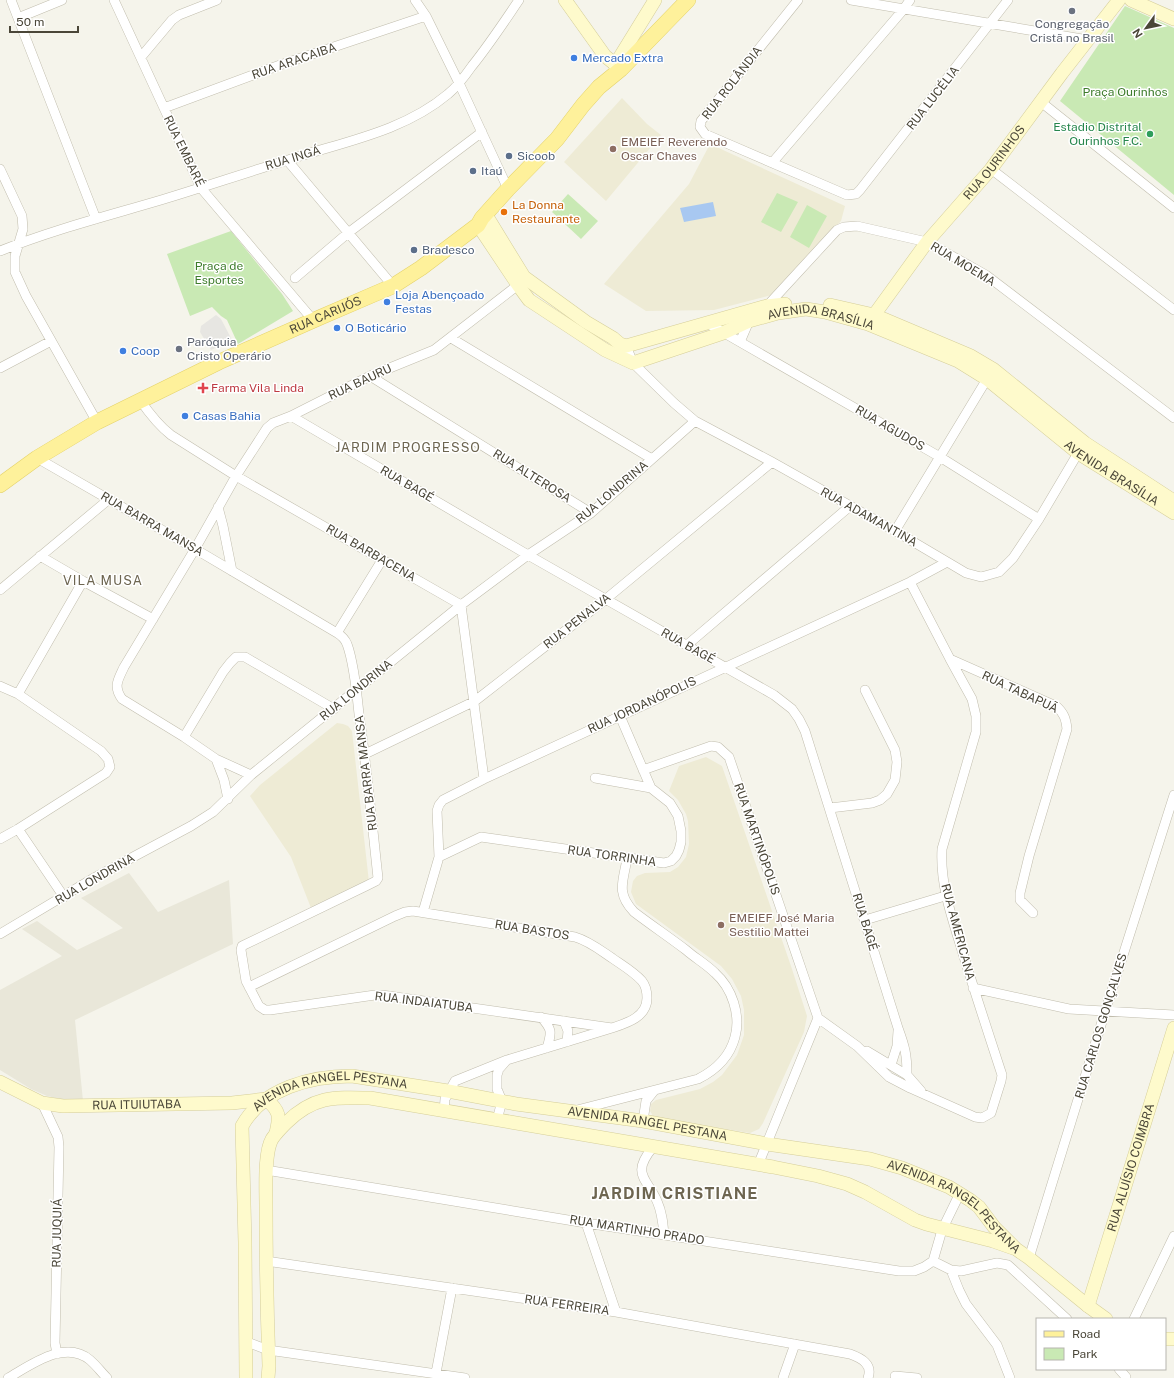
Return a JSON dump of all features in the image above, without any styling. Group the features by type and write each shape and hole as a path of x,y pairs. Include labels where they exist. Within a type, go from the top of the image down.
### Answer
{"main road":[{"path":"565,0 605,56 618,67"},
{"name":"RUA CARIJÓS","path":"0,485 37,458 98,422 140,400 219,362 393,286 421,268 482,220 508,189 557,139 574,128 606,91 655,0"},
{"name":"RUA CARIJÓS","path":"618,67 688,0"},
{"name":"RUA OURINHOS","path":"871,319 927,242 991,169 1040,102 1119,0"},
{"path":"1131,0 1174,20"},
{"path":"482,220 521,281 529,300 605,350 633,363"},
{"path":"521,281 613,338 620,344 626,346"},
{"name":"AVENIDA BRASÍLIA","path":"626,346 767,306 797,302 813,302 871,319 971,356 990,374 1081,448 1174,513"},
{"name":"AVENIDA BRASÍLIA","path":"633,363 723,333 749,321 778,313 806,309 871,319"},
{"name":"AVENIDA BRASÍLIA","path":"1081,448 1174,501"},
{"name":"RUA ALUÍSIO COIMBRA","path":"1088,1306 1174,1028"},
{"name":"AVENIDA RANGEL PESTANA","path":"246,1378 247,1342 242,1126 247,1117 266,1099 291,1086 321,1078 352,1076 502,1101 643,1121 767,1144 870,1159 902,1168 960,1193 979,1207 994,1227 1016,1249"},
{"path":"0,1082 42,1103"},
{"name":"AVENIDA RANGEL PESTANA","path":"268,1378 266,1170 268,1147 276,1134 292,1117 307,1106 322,1100 339,1097 370,1098 818,1176 847,1184 865,1192 915,1220 942,1230 993,1241 1016,1249"},
{"path":"266,1099 273,1105 278,1114 279,1120 276,1134"},
{"name":"RUA ITUIUTABA","path":"42,1103 63,1106 232,1103 266,1099"},
{"path":"232,1103 242,1126"},
{"path":"1016,1249 1105,1318"}],"street":[{"path":"11,0 96,219"},
{"path":"18,18 62,0"},
{"name":"RUA EMBARÉ","path":"114,0 201,188 313,320"},
{"path":"141,57 172,20 179,15 217,0"},
{"path":"415,0 426,16 459,83 508,189"},
{"name":"RUA INGÁ","path":"0,251 19,243 346,143 389,128 425,111 449,94 459,83 480,57 519,0"},
{"name":"RUA ROLÂNDIA","path":"798,0 701,121 700,127 705,134 848,195 856,194"},
{"path":"851,0 903,10 991,23 1088,40"},
{"path":"772,162 910,0"},
{"name":"RUA LUCÉLIA","path":"856,194 1008,0"},
{"name":"RUA ARACAIBA","path":"164,108 280,65 426,16"},
{"path":"1040,102 1174,208"},
{"path":"295,278 348,233 482,132"},
{"path":"287,160 393,286"},
{"path":"0,169 22,216 23,229 15,256 15,272 26,296 98,422"},
{"path":"991,169 1174,310"},
{"name":"RUA MOEMA","path":"767,306 837,230 844,227 857,226 927,242 986,275 1174,418"},
{"name":"RUA BAURU","path":"184,737 122,699 117,692 117,682 236,476 267,428 273,423 291,416 370,376 434,350 521,281"},
{"path":"740,342 749,321"},
{"name":"RUA AGUDOS","path":"707,323 940,456 1039,518"},
{"path":"451,338 652,459"},
{"path":"0,368 52,341"},
{"name":"RUA ADAMANTINA","path":"626,346 633,363 674,403 695,421 772,462 966,573 981,577 999,572 1013,558 1081,448"},
{"path":"895,532 990,374"},
{"name":"RUA ALTEROSA","path":"370,376 592,512"},
{"name":"RUA BARBACENA","path":"140,400 162,428 236,476 461,605"},
{"name":"RUA BAGÉ","path":"291,416 528,555 774,695 792,709 805,731 830,808 905,1047 907,1057 907,1075"},
{"name":"RUA LONDRINA","path":"0,934 92,879 191,826 213,812 252,775 461,605 528,555 592,512 695,421"},
{"name":"RUA BARRA MANSA","path":"37,458 337,633 343,637 348,646 365,754 378,878 373,883 242,946 241,950 246,981 249,987"},
{"name":"RUA PENALVA","path":"365,754 474,701 606,599 772,462"},
{"path":"0,590 108,500"},
{"path":"218,507 224,526 232,571"},
{"path":"687,645 849,507"},
{"path":"40,556 153,619"},
{"path":"337,633 382,560"},
{"name":"RUA JORDANÓPOLIS","path":"423,912 439,857 437,811 443,800 620,716 910,582 947,562"},
{"path":"18,694 83,581"},
{"path":"910,582 950,659"},
{"path":"461,605 484,780"},
{"path":"252,775 216,759 184,737 230,662 236,657 246,657 334,708"},
{"name":"RUA AMERICANA","path":"924,1094 982,1118 991,1113 1002,1075 973,988 946,896 941,864 942,849 976,732 976,716 972,699 950,659"},
{"name":"RUA TABAPUÃ","path":"950,659 1056,706 1063,712 1067,729 1029,856 1020,893 1020,900 1033,912"},
{"path":"0,686 18,694 101,750 108,759 110,767 106,773 0,839"},
{"path":"830,808 872,803 880,800 887,794 895,780 897,762 895,750 865,690"},
{"name":"RUA TORRINHA","path":"439,857 480,837 664,864 676,856 681,842 681,831 678,816 670,803 651,788 620,716"},
{"name":"RUA MARTINÓPOLIS","path":"643,770 711,746 718,747 729,757 818,1018"},
{"path":"216,759 224,780 228,799"},
{"path":"596,778 651,788"},
{"name":"RUA CARLOS GONÇALVES","path":"1029,1258 1174,795"},
{"path":"18,829 64,897"},
{"path":"573,1111 698,1079 717,1068 733,1043 736,1032 737,1019 734,1003 730,992 716,973 634,912 625,901 622,894 622,886 627,859"},
{"path":"865,920 946,896"},
{"name":"RUA BASTOS","path":"249,987 405,912 413,911 575,937 588,942 623,966 642,981 647,990 645,1008 638,1017 612,1028 507,1060 455,1081 448,1091"},
{"name":"RUA INDAIATUBA","path":"249,987 260,1006 265,1010 382,995 612,1028"},
{"path":"973,988 1058,1008 1174,1015"},
{"path":"540,1017 551,1031 547,1048"},
{"path":"758,1165 818,1018 857,1046 907,1075 924,1094"},
{"path":"564,1021 568,1031 566,1042"},
{"name":"RUA BAGÉ","path":"891,1065 897,1046 898,1028"},
{"path":"857,1046 889,1077 924,1094"},
{"path":"497,1120 502,1101 497,1088 497,1075 499,1069 507,1060"},
{"path":"444,1112 445,1099 448,1091"},
{"path":"643,1121 646,1101 654,1091"},
{"name":"RUA JUQUIÁ","path":"42,1103 58,1137 59,1148 55,1343 57,1354"},
{"path":"653,1147 647,1154 641,1170 642,1177 659,1206 663,1220 664,1235"},
{"name":"RUA MARTINHO PRADO","path":"266,1170 586,1223 899,1271 914,1271 933,1261"},
{"path":"960,1193 942,1230 933,1261 951,1270 967,1270 980,1266 996,1264 1008,1265 1066,1318"},
{"path":"586,1223 616,1312"},
{"path":"1134,1318 1174,1236"},
{"name":"RUA FERREIRA","path":"266,1261 616,1312 850,1354 865,1361 870,1370 868,1378"},
{"path":"951,1270 966,1304 997,1345 1010,1378"},
{"path":"436,1373 452,1288"},
{"path":"247,1342 268,1350 465,1378"},
{"path":"784,1378 795,1344"},
{"path":"8,1378 47,1356 66,1352 81,1355 89,1359 107,1378"},
{"path":"895,1376 917,1378"}],"shaded area":[{"name":"EMEIEF Reverendo Oscar Chaves","path":"622,98 647,124 661,135 606,201 564,162"},
{"path":"710,144 845,206 841,221 772,295 714,310 646,311 604,284 689,184"},
{"path":"216,315 221,319 232,340 211,350 200,332 201,326"},
{"path":"337,723 348,726 352,731 369,882 311,908 291,857 250,796 260,785"},
{"path":"706,757 722,766 807,1016 804,1032 763,1123 759,1129 750,1133 657,1118 653,1116 650,1111 651,1104 656,1100 700,1089 722,1075 737,1055 744,1035 744,1010 741,996 732,979 721,966 636,904 631,892 633,881 637,876 645,873 670,872 678,867 686,857 689,844 688,821 686,814 678,800 669,791 679,766"},
{"path":"129,873 158,912 229,880 233,944 75,1020 83,1101 65,1100 47,1096 31,1089 0,1070 0,990 62,956 22,929 37,921 77,950 123,928 81,898"}],"green space":[{"name":"Praça Ourinhos","path":"1125,6 1174,28 1174,195 1060,101"},
{"path":"777,193 798,202 781,232 761,222"},
{"path":"568,194 598,221 581,239 552,212"},
{"path":"807,205 827,216 809,248 790,237"},
{"name":"Praça de Esportes","path":"231,231 282,294 293,311 238,344 227,320 212,307 190,316 167,254"}],"water":[{"path":"713,202 716,216 684,222 680,208"}],"place":[{"name":"Congregação Cristã no Brasil","path":"1072,11"},
{"name":"Mercado Extra","path":"574,58"},
{"name":"Estadio Distrital Ourinhos F.C.","path":"1150,134"},
{"name":"EMEIEF Reverendo Oscar Chaves","path":"613,149"},
{"name":"Sicoob","path":"509,156"},
{"name":"Itaú","path":"473,171"},
{"name":"La Donna Restaurante","path":"504,212"},
{"name":"Bradesco","path":"414,250"},
{"name":"Loja Abençoado Festas","path":"387,302"},
{"name":"O Boticário","path":"337,328"},
{"name":"Paróquia Cristo Operário","path":"179,349"},
{"name":"Coop","path":"123,351"},
{"name":"Farma Vila Linda","path":"203,388"},
{"name":"Casas Bahia","path":"185,416"},
{"name":"EMEIEF José Maria Sestilio Mattei","path":"721,925"}],"district":[{"name":"JARDIM PROGRESSO","path":"408,447"},
{"name":"VILA MUSA","path":"103,580"},
{"name":"JARDIM CRISTIANE","path":"675,1193"}]}
